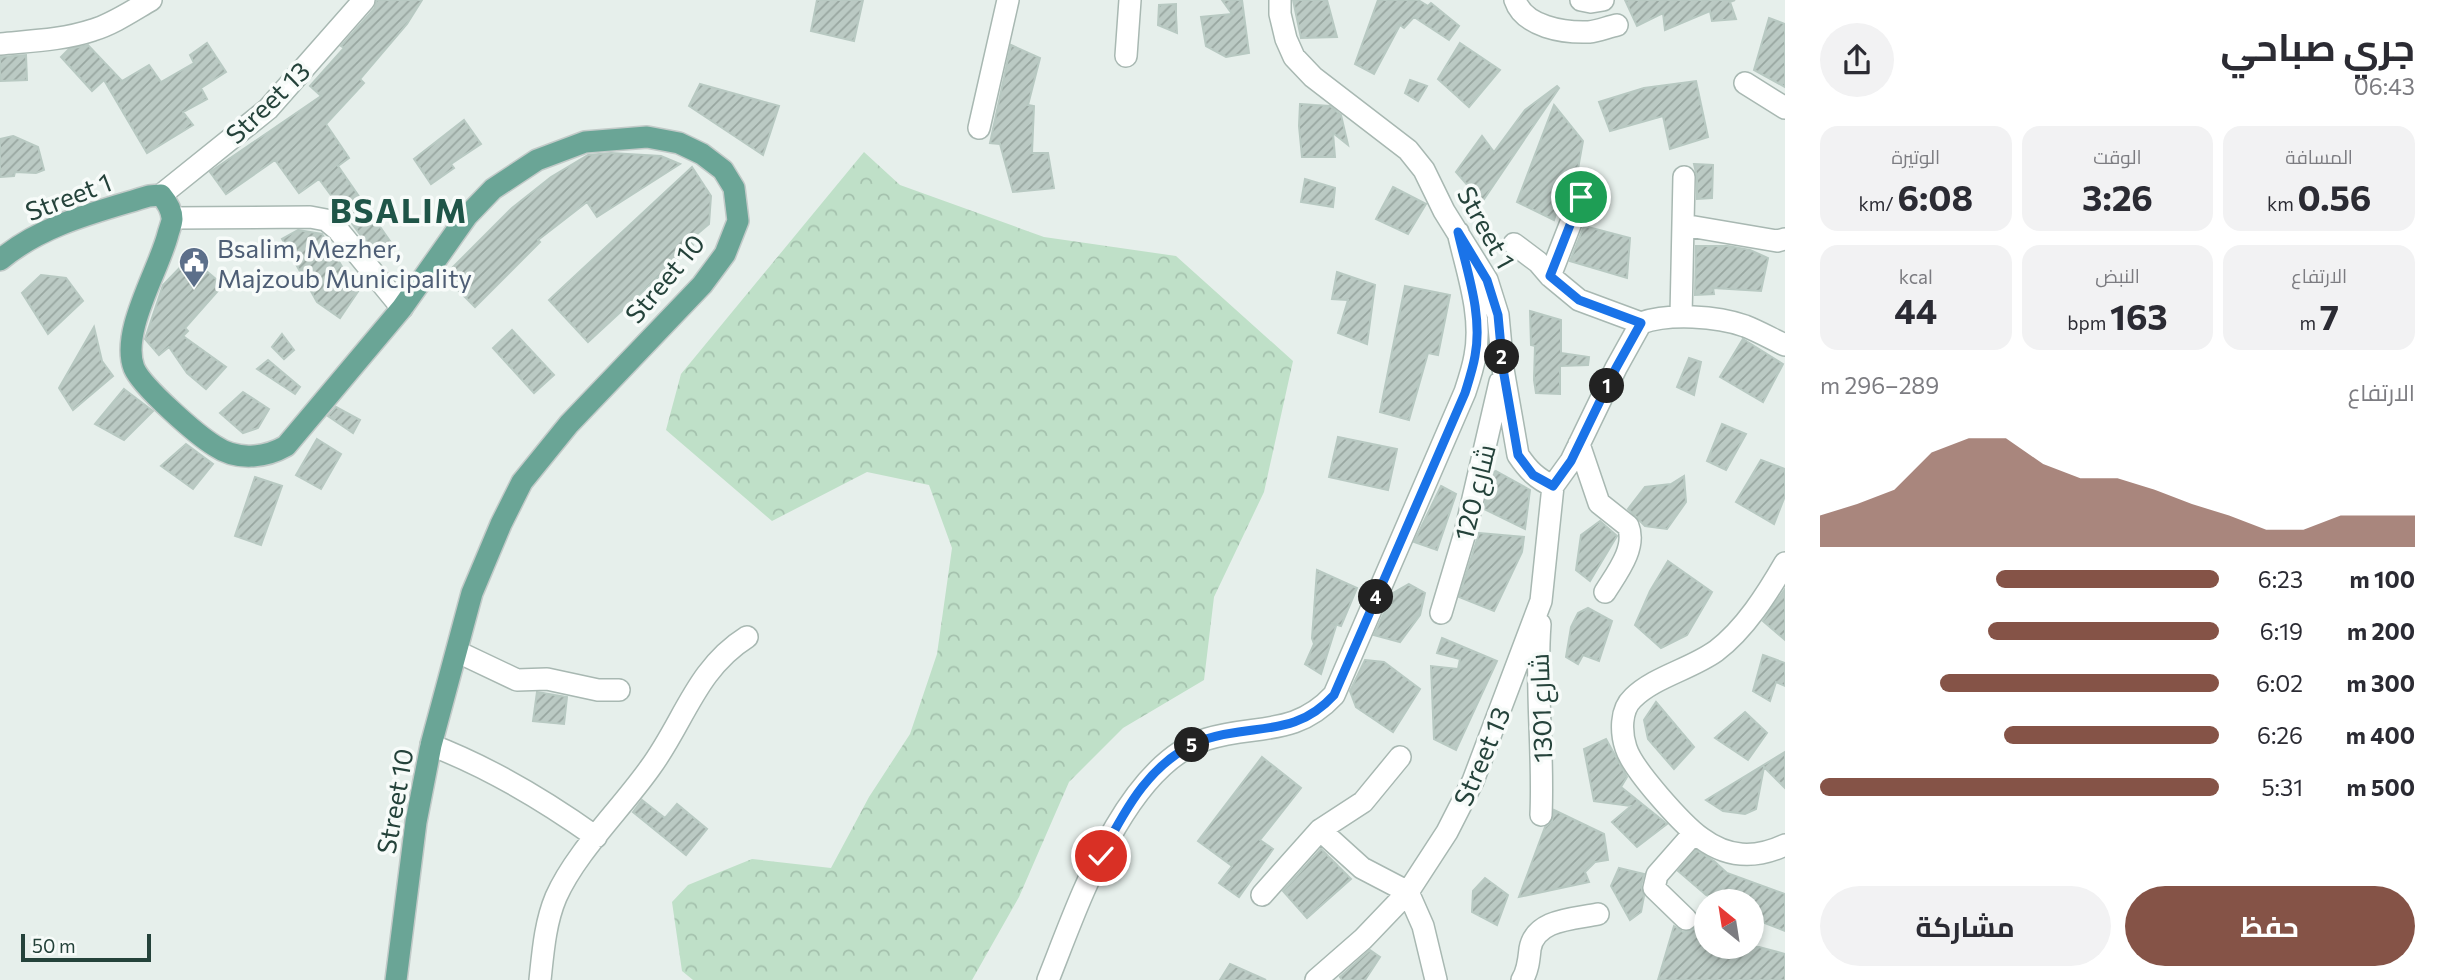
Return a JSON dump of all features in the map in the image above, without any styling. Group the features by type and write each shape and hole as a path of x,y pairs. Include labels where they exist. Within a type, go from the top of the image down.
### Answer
{"main road":[{"name":"Street 10","path":"172,218 166,243 135,326 131,352 134,369 145,385 209,442 224,452 258,457 274,453 286,446 402,308 467,216 493,189 537,160 585,142 647,137 679,143 702,154 723,170 734,188 738,221 725,254 702,285 569,424 522,482 501,524 472,593 431,746 416,822 396,980"},
{"path":"161,194 167,202 172,218"},
{"name":"Street 1","path":"0,260 35,235 68,221 161,194"}],"street":[{"path":"0,44 65,37 93,30 151,0"},
{"name":"Street 13","path":"161,194 268,109 364,0"},
{"path":"979,128 1008,0"},
{"path":"1126,57 1130,0"},
{"name":"Street 1","path":"1280,0 1280,14 1294,57 1313,77 1408,150 1424,170 1444,211 1487,280 1498,315 1503,369 1518,455 1533,475 1553,486"},
{"path":"1515,0 1519,10 1537,23 1568,31 1592,32 1617,25"},
{"path":"1581,0 1603,0"},
{"path":"1745,83 1785,108"},
{"path":"1681,316 1684,177"},
{"path":"1550,276 1581,197"},
{"path":"172,218 310,217 326,220 344,237 402,308"},
{"path":"1683,225 1777,241 1785,239"},
{"path":"1048,980 1112,834 1132,798 1150,778 1189,746 1209,738 1298,722 1321,709 1334,695 1451,426 1476,354 1474,296 1458,232"},
{"path":"1514,244 1579,300 1641,323 1681,316 1743,326 1785,345"},
{"path":"1553,486 1571,461 1641,323"},
{"name":"شارع 120","path":"1441,613 1465,533 1503,369"},
{"path":"1579,444 1599,503 1628,526 1630,531 1625,558 1605,592"},
{"name":"Street 13","path":"1316,980 1363,939 1408,892 1447,832 1473,781 1541,601 1553,486"},
{"path":"1785,564 1768,592 1718,649 1694,666 1641,691 1630,701 1623,717 1626,751 1658,794 1694,833 1724,852 1739,855 1755,855 1785,845"},
{"name":"شارع 1301","path":"1541,601 1537,672 1542,739 1541,815"},
{"path":"540,980 545,933 556,897 576,862 655,762 713,664 747,637"},
{"path":"458,652 517,680 547,679 598,690 619,690"},
{"path":"431,746 467,759 503,778 554,807 596,837"},
{"path":"1262,895 1320,830 1363,802 1400,757"},
{"path":"1320,830 1362,868 1408,892 1423,926 1436,980"},
{"path":"1686,919 1654,888 1654,882 1657,875 1694,833"},
{"path":"1522,980 1538,930 1550,924 1598,914"}],"green space":[{"path":"864,152 900,185 1044,237 1176,256 1293,361 1264,492 1214,597 1204,680 1123,728 1069,782 1019,897 972,980 693,980 682,971 672,902 688,885 752,859 831,868 869,797 910,734 937,654 952,548 929,485 867,472 772,521 666,430 681,374"}],"building":[{"path":"377,0 422,0 407,24 360,79 364,83 326,124 349,158 338,166 392,244 376,256 319,179 299,193 275,160 226,194 210,172 321,96 310,86 344,48 341,46 374,9"},
{"path":"817,0 863,0 854,41 811,31"},
{"path":"1222,0 1242,0 1249,53 1226,57 1206,46 1201,17 1232,14"},
{"path":"1293,0 1327,0 1337,37 1301,38"},
{"path":"1378,0 1418,0 1428,6 1431,3 1459,26 1449,40 1414,17 1404,28 1400,25 1374,74 1355,64"},
{"path":"1625,0 1735,0 1730,2 1736,19 1712,21 1710,11 1665,30 1663,13 1637,26"},
{"path":"1176,4 1177,33 1158,25 1159,5"},
{"path":"1769,18 1785,24 1785,87 1754,70"},
{"path":"207,43 226,72 201,88 207,99 183,112 193,125 147,153 104,80 92,91 61,57 69,49 88,45 122,81 149,65 161,82 194,63 190,55"},
{"path":"1460,43 1500,70 1469,107 1438,79"},
{"path":"1011,45 1040,58 1028,105 1034,106 1032,153 1048,153 1054,188 1013,192 1000,144 990,143"},
{"path":"26,55 27,80 0,81 0,57"},
{"path":"1410,80 1427,86 1418,101 1405,93"},
{"path":"1696,81 1708,137 1670,149 1663,116 1610,131 1599,102 1644,88"},
{"path":"700,84 779,106 763,155 689,106"},
{"path":"1557,86 1559,88 1482,202 1456,172 1482,136 1494,152 1525,110"},
{"path":"1300,104 1330,106 1341,115 1348,145 1333,133 1335,157 1302,157"},
{"path":"1554,105 1583,141 1576,180 1568,177 1554,220 1517,202"},
{"path":"464,120 481,144 451,164 454,168 431,184 414,159"},
{"path":"13,136 38,147 44,170 36,173 15,172 14,176 0,177 0,139"},
{"path":"611,153 661,156 680,164 597,217 587,202 538,240 540,242 475,307 444,276 512,208 551,177 588,155"},
{"path":"1694,164 1713,165 1712,198 1697,199"},
{"path":"692,167 711,196 709,224 689,241 693,245 588,342 549,300"},
{"path":"1305,179 1335,188 1333,207 1301,202"},
{"path":"1393,187 1426,204 1408,234 1376,219"},
{"path":"1584,226 1630,238 1627,278 1570,261"},
{"path":"298,230 322,234 346,273 363,284 340,318 317,302 282,239"},
{"path":"1696,246 1728,246 1750,250 1768,258 1761,291 1713,288 1714,294 1695,295"},
{"path":"190,257 223,285 185,328 188,331 183,336 226,367 206,389 187,373 169,347 159,355 145,339 163,285"},
{"path":"1337,272 1375,285 1367,344 1338,333 1348,300 1332,299"},
{"path":"41,275 66,278 83,301 48,334 22,293"},
{"path":"1405,286 1450,295 1438,355 1428,353 1409,420 1380,412"},
{"path":"1530,311 1561,320 1561,353 1589,357 1588,365 1560,366 1560,394 1536,393 1535,346 1531,345"},
{"path":"94,327 102,361 113,376 73,410 59,388"},
{"path":"512,330 554,375 534,393 493,348"},
{"path":"282,334 294,350 284,359 272,347"},
{"path":"1743,339 1783,364 1763,402 1720,377"},
{"path":"1689,358 1701,362 1694,395 1677,387"},
{"path":"268,360 300,387 295,394 257,369"},
{"path":"124,389 153,411 124,440 95,424"},
{"path":"243,392 269,409 258,428 243,433 220,413"},
{"path":"336,407 360,420 353,433 328,416"},
{"path":"1722,424 1746,434 1726,470 1707,461"},
{"path":"1338,437 1397,449 1388,490 1329,477"},
{"path":"317,439 341,454 321,489 296,475"},
{"path":"186,444 213,464 193,489 161,466"},
{"path":"1761,460 1785,469 1785,496 1774,524 1736,502"},
{"path":"1496,471 1530,490 1525,529 1484,509 1492,473"},
{"path":"1684,476 1686,502 1667,529 1645,526 1628,509 1645,487 1671,484"},
{"path":"255,477 282,486 261,545 235,536"},
{"path":"1441,486 1456,494 1437,550 1414,542"},
{"path":"1600,521 1617,536 1590,581 1576,570 1581,535"},
{"path":"1479,533 1524,537 1522,552 1494,611 1459,597"},
{"path":"1668,561 1712,592 1687,635 1661,648 1635,625 1650,591"},
{"path":"1317,570 1357,588 1341,626 1334,624 1336,626 1321,674 1305,664 1314,644 1312,638"},
{"path":"1409,584 1425,593 1420,615 1400,642 1374,635 1393,593"},
{"path":"1785,589 1785,640 1763,621"},
{"path":"1588,608 1612,621 1599,661 1583,655 1578,664 1566,657 1571,627 1578,613"},
{"path":"1442,638 1497,661 1456,750 1434,739 1431,666 1458,669 1460,659 1437,653"},
{"path":"1763,655 1785,663 1785,686 1776,682 1770,701 1753,691"},
{"path":"1365,660 1384,662 1420,689 1393,732 1356,707 1350,691"},
{"path":"537,692 567,697 564,724 533,721"},
{"path":"1656,702 1694,747 1674,769 1648,739 1644,720"},
{"path":"1745,712 1767,733 1748,760 1715,738"},
{"path":"1606,739 1627,777 1621,787 1667,824 1637,847 1612,822 1631,806 1594,801 1584,749"},
{"path":"1785,752 1785,788 1764,767 1756,809 1745,814 1723,811 1706,800"},
{"path":"1262,757 1301,788 1260,840 1273,849 1239,897 1219,883 1232,866 1198,841"},
{"path":"642,800 665,818 677,804 707,829 686,855 633,812"},
{"path":"1554,810 1604,834 1608,860 1595,862 1585,872 1589,882 1519,897 1545,827 1552,821"},
{"path":"1321,849 1351,879 1307,918 1283,891"},
{"path":"1696,850 1727,873 1785,894 1785,931 1764,923 1764,889 1699,889 1678,871"},
{"path":"1619,868 1644,874 1641,912 1630,920 1611,886"},
{"path":"1485,878 1508,895 1497,925 1472,912 1473,891"},
{"path":"1674,926 1683,932 1694,929 1694,959 1764,959 1764,948 1785,954 1785,980 1658,980"},
{"path":"1370,950 1380,957 1365,980 1342,980 1340,977"},
{"path":"1230,964 1266,980 1220,980"}],"place":[{"name":"Bsalim, Mezher, Majzoub Municipality","path":"194,289"}],"district":[{"name":"BSALIM","path":"399,209"}],"route":[{"path":"1101,856 1132,798 1150,778 1189,746 1209,738 1298,722 1321,709 1334,695 1465,393 1476,354 1474,296 1458,232 1487,280 1498,315 1503,369 1518,455 1533,475 1553,486 1571,461 1641,323 1579,300 1550,276 1581,197"}]}
